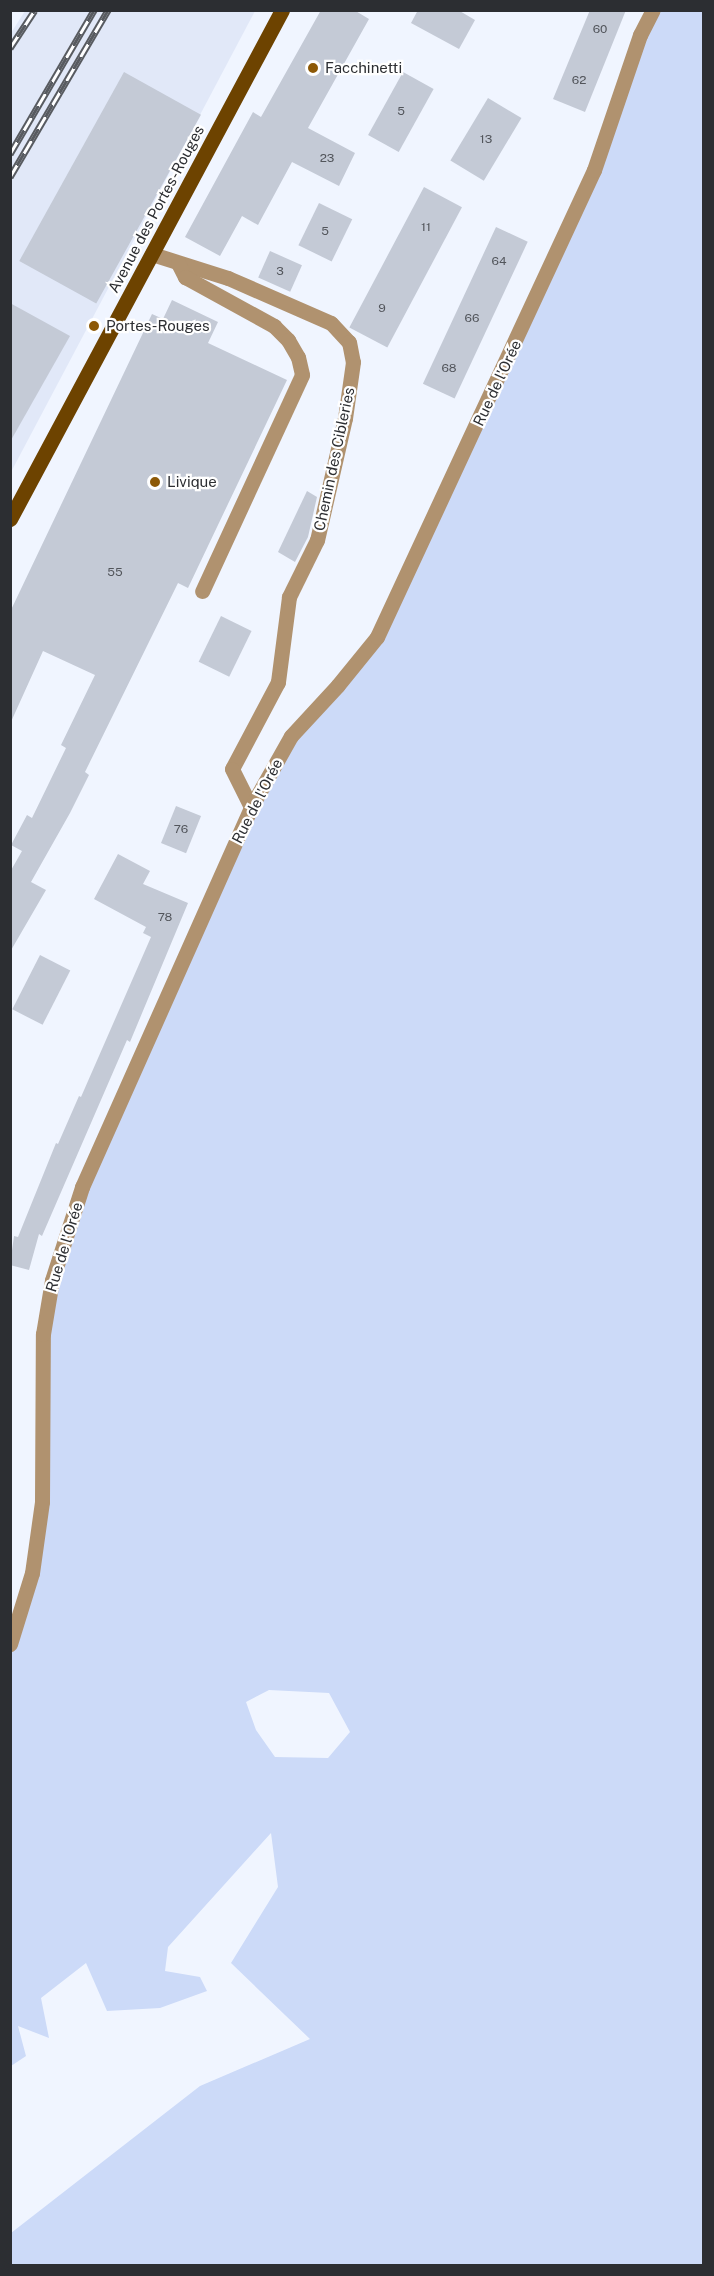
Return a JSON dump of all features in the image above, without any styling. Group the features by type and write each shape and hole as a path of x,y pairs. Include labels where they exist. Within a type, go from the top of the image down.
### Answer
{"main road":[{"name":"Avenue des Portes-Rouges","path":"10,519 282,10"}],"street":[{"name":"Rue de l'Orée","path":"10,1644 32,1573 42,1502 43,1334 52,1280 82,1187 251,807 291,736 338,685 377,637 594,170 640,35 653,10"},
{"name":"Chemin des Cibleries","path":"152,254 228,278 332,323 349,342 353,362 345,418 317,540 289,597 278,682 232,769 251,807"},
{"path":"178,263 184,277 274,326 293,348 302,375 202,591"}],"shaded area":[{"path":"25,11 255,11 11,472 11,33"},
{"path":"653,11 703,11 703,2265 11,2265 11,2233 200,2086 310,2039 231,1963 278,1887 271,1833 168,1947 165,1971 200,1977 207,1991 160,2008 107,2011 86,1963 41,1998 49,2038 18,2026 26,2056 11,2066 11,1644 32,1573 43,1334 82,1187 291,736 377,637 516,341","holes":["269,1690 329,1693 350,1732 328,1758 275,1757 256,1730 246,1702"]}],"building":[{"path":"321,10 354,10 369,19 308,128 355,153 339,186 292,162 258,225 242,216 220,256 185,237 253,112 261,117"},
{"path":"418,10 458,10 475,20 459,49 411,23"},
{"path":"590,10 626,10 585,112 553,99"},
{"path":"124,72 201,115 96,304 19,261"},
{"path":"403,72 434,89 399,152 368,135"},
{"path":"488,98 521,118 484,181 450,161"},
{"path":"424,187 462,207 387,348 349,327"},
{"path":"319,203 352,219 332,261 298,245"},
{"path":"496,227 528,242 455,399 423,384"},
{"path":"270,251 302,265 290,292 258,277"},
{"name":"Livique","path":"172,300 218,322 208,343 287,380 188,588 178,583 85,772 89,775 31,882 46,890 10,952 10,872 22,851 11,845 27,815 32,818 66,748 61,745 95,675 43,651 10,724 10,612 152,314 163,319"},
{"path":"10,303 70,336 10,442"},
{"path":"307,491 317,497 308,537 295,562 278,552"},
{"path":"221,616 252,631 229,677 199,662"},
{"path":"176,806 201,816 186,853 161,843"},
{"path":"118,854 150,871 143,884 188,903 130,1042 127,1040 42,1236 39,1234 29,1270 10,1265 14,1236 18,1237 56,1143 58,1144 79,1096 81,1097 151,937 143,933 146,927 94,899"},
{"path":"40,955 70,970 43,1025 12,1009"}],"railway":[{"path":"10,48 35,10"},
{"path":"10,154 94,10"},
{"path":"10,177 108,10"}],"place":[{"name":"Facchinetti","path":"313,68"},
{"name":"Portes-Rouges","path":"94,326"},
{"name":"Livique","path":"155,482"}]}
